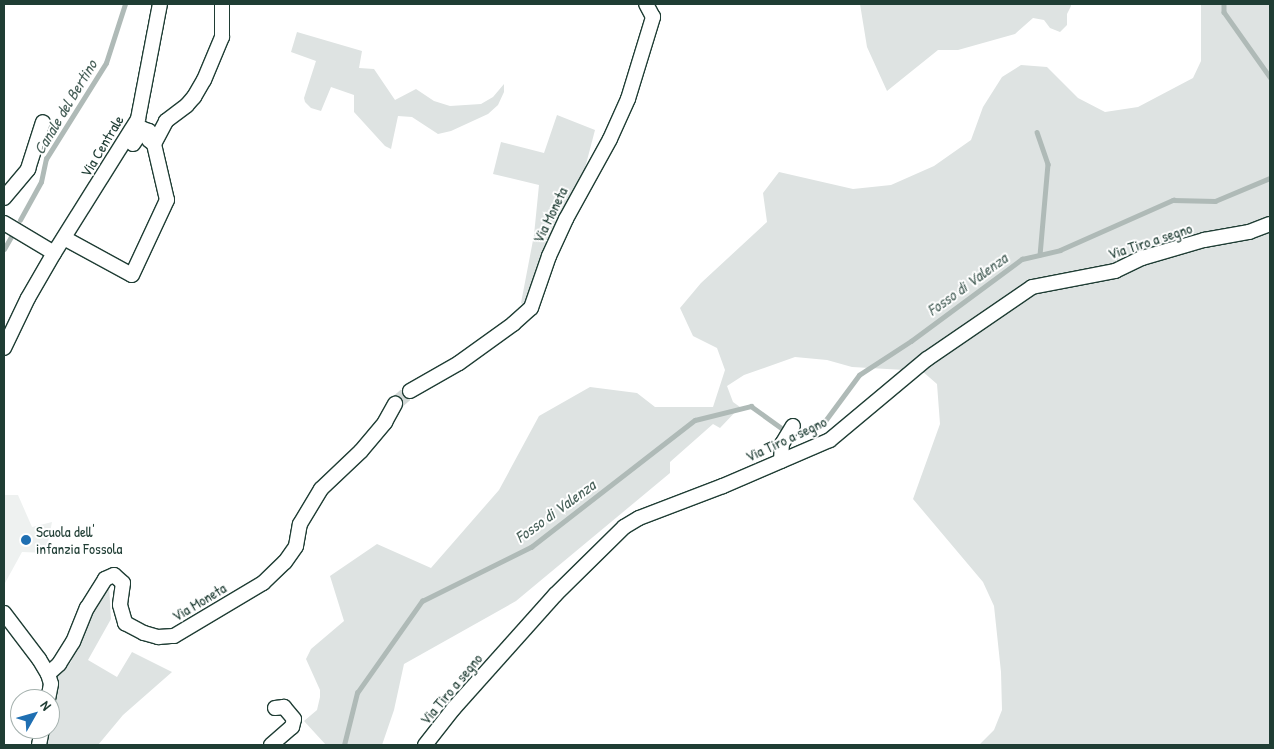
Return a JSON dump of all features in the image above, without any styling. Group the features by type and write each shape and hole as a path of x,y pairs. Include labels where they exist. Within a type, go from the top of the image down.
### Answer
{"street":[{"name":"Via Centrale","path":"4,348 28,298 54,253 138,119 160,4"},
{"path":"154,144 166,121 187,105 204,80 222,37 222,4"},
{"name":"Via Moneta","path":"410,390 459,363 514,324 531,308 549,256 566,219 610,139 628,99 653,18 646,4"},
{"path":"4,198 28,169 43,122"},
{"path":"64,238 132,275 168,200 154,144 149,140 148,131 143,129 121,166 100,182"},
{"path":"4,222 54,253"},
{"name":"Via Tiro a segno","path":"425,745 454,708 555,595 624,528 639,518 830,440 927,359 1032,287 1116,271 1142,258 1204,240 1249,232 1270,224"},
{"name":"Via Moneta","path":"48,674 59,664 73,642 87,608 105,579 114,576 123,583 120,605 125,623 144,633 158,637 174,636 263,583 285,562 296,546 300,524 321,490 362,451 385,422 395,404"},
{"path":"781,461 782,444 793,426"},
{"path":"4,613 39,659 48,674 51,684 50,689"},
{"path":"271,745 292,727 294,719 284,707 275,708"}],"shaded area":[{"path":"860,4 1071,4 1071,6 1067,14 1067,25 1060,32 1050,28 1044,20 1033,18 1015,34 958,50 938,50 887,91 867,47"},
{"path":"1201,4 1270,4 1270,745 979,745 994,730 1002,710 1001,672 994,606 983,582 913,499 940,424 937,384 922,371 852,367 827,360 795,357 744,375 727,386 733,402 740,407 720,428 713,424 670,462 670,473 516,601 404,664 394,710 382,745 326,745 304,721 317,710 320,697 320,690 306,659 311,649 344,621 330,576 377,544 431,568 499,490 539,416 590,387 637,393 655,407 713,407 725,370 717,348 693,336 680,308 701,283 767,222 763,193 779,172 853,189 891,185 934,166 971,140 983,107 1002,77 1021,65 1047,67 1078,98 1105,112 1138,107 1193,78 1201,61"},
{"path":"297,32 362,51 359,68 374,69 395,100 416,89 434,101 450,106 481,104 493,97 504,84 504,92 498,105 488,114 451,131 438,134 412,117 398,116 391,149 385,146 354,112 354,95 331,87 321,111 311,108 305,102 304,98 316,61 291,52"},
{"path":"557,115 595,130 584,172 553,231 525,306 521,303 534,235 539,185 493,174 501,142 544,153"},
{"name":"Scuola dell' infanzia Fossola","path":"4,495 18,495 32,527 52,522 46,553 22,552 5,583"},
{"path":"109,585 111,619 88,660 117,677 132,652 172,672 123,715 98,745 45,745 46,739 60,739 60,689 56,689 58,676 71,662 89,612"}],"waterway":[{"name":"Canale del Bertino","path":"20,220 41,182 46,159 106,63 125,4"},
{"path":"1224,4 1224,12 1270,77"},
{"path":"1037,132 1048,164 1040,255"},
{"name":"Fosso di Valenza","path":"792,433 799,433 822,425 859,375 911,341 1022,259 1060,250 1173,200 1215,201 1270,178"},
{"name":"Canale del Bertino","path":"4,249 12,235"},
{"name":"Fosso di Valenza","path":"344,745 357,693 422,601 531,547 695,420 751,406 787,432"}],"tunnel":[{"path":"395,404 410,391"}],"place":[{"name":"Scuola dell' infanzia Fossola","path":"26,540"}]}
